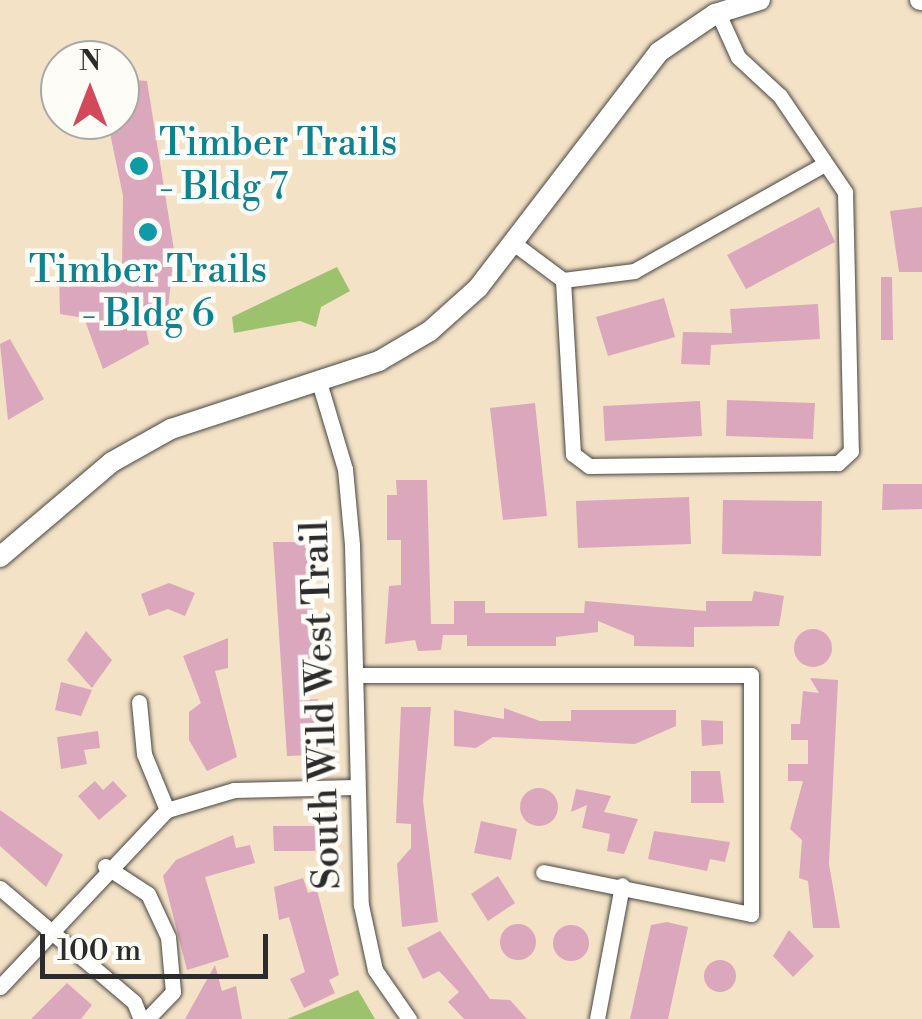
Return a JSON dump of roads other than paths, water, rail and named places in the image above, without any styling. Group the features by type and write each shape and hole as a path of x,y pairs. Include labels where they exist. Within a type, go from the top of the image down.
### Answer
{"street":[{"path":"0,557 142,445 320,382 430,331 512,242 611,104 659,52 718,13 760,0"},
{"path":"563,280 574,454 589,466 838,463 851,452 845,192 821,166 780,96 738,58 718,13"},
{"path":"512,242 563,280 634,271 821,166"},
{"name":"South Wild West Trail","path":"320,382 344,469 358,675 354,786 376,970 409,1019"},
{"path":"358,675 751,675 751,914 543,872"},
{"path":"139,702 144,754 167,810"},
{"path":"0,987 48,926 105,866 167,810 234,790 354,786"},
{"path":"0,888 48,926 144,1019 173,992 168,937 148,894 105,866"},
{"path":"597,1019 622,885"}],"place":[{"name":"Timber Trails - Bldg 7","path":"139,166"},
{"name":"Timber Trails - Bldg 6","path":"148,232"}]}
